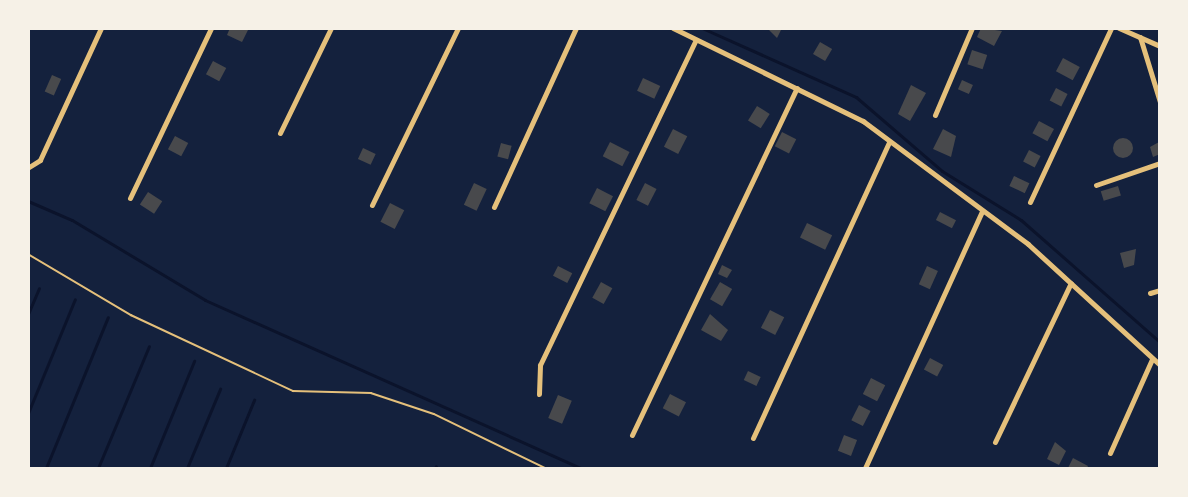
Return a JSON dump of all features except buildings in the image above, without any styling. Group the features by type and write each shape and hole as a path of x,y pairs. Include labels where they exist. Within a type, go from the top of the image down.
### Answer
{"street":[{"path":"28,166 40,160 101,28"},
{"path":"130,198 211,28"},
{"path":"280,133 331,28"},
{"path":"372,205 458,28"},
{"path":"494,207 576,28"},
{"path":"673,28 695,41 847,110 982,211 1071,283 1160,365"},
{"path":"935,115 972,28"},
{"path":"1030,202 1111,28"},
{"path":"1119,28 1160,46"},
{"path":"1140,37 1160,102"},
{"path":"539,394 540,365 695,41"},
{"path":"632,435 797,88"},
{"path":"753,438 889,142"},
{"path":"1096,185 1160,163"},
{"path":"865,468 982,211"},
{"path":"995,442 1071,283"},
{"path":"1150,293 1160,290"},
{"path":"1110,453 1152,359"}],"path":[{"path":"28,254 131,315 293,391 371,393 434,414 545,468"}],"waterway":[{"path":"702,28 856,97 942,171 1021,220 1160,342"},
{"path":"28,201 72,220 205,300 580,468"},
{"path":"28,314 39,288"},
{"path":"28,413 75,299"},
{"path":"46,468 108,317"},
{"path":"98,468 149,346"},
{"path":"150,468 194,361"},
{"path":"187,468 220,389"},
{"path":"226,468 254,400"}]}
